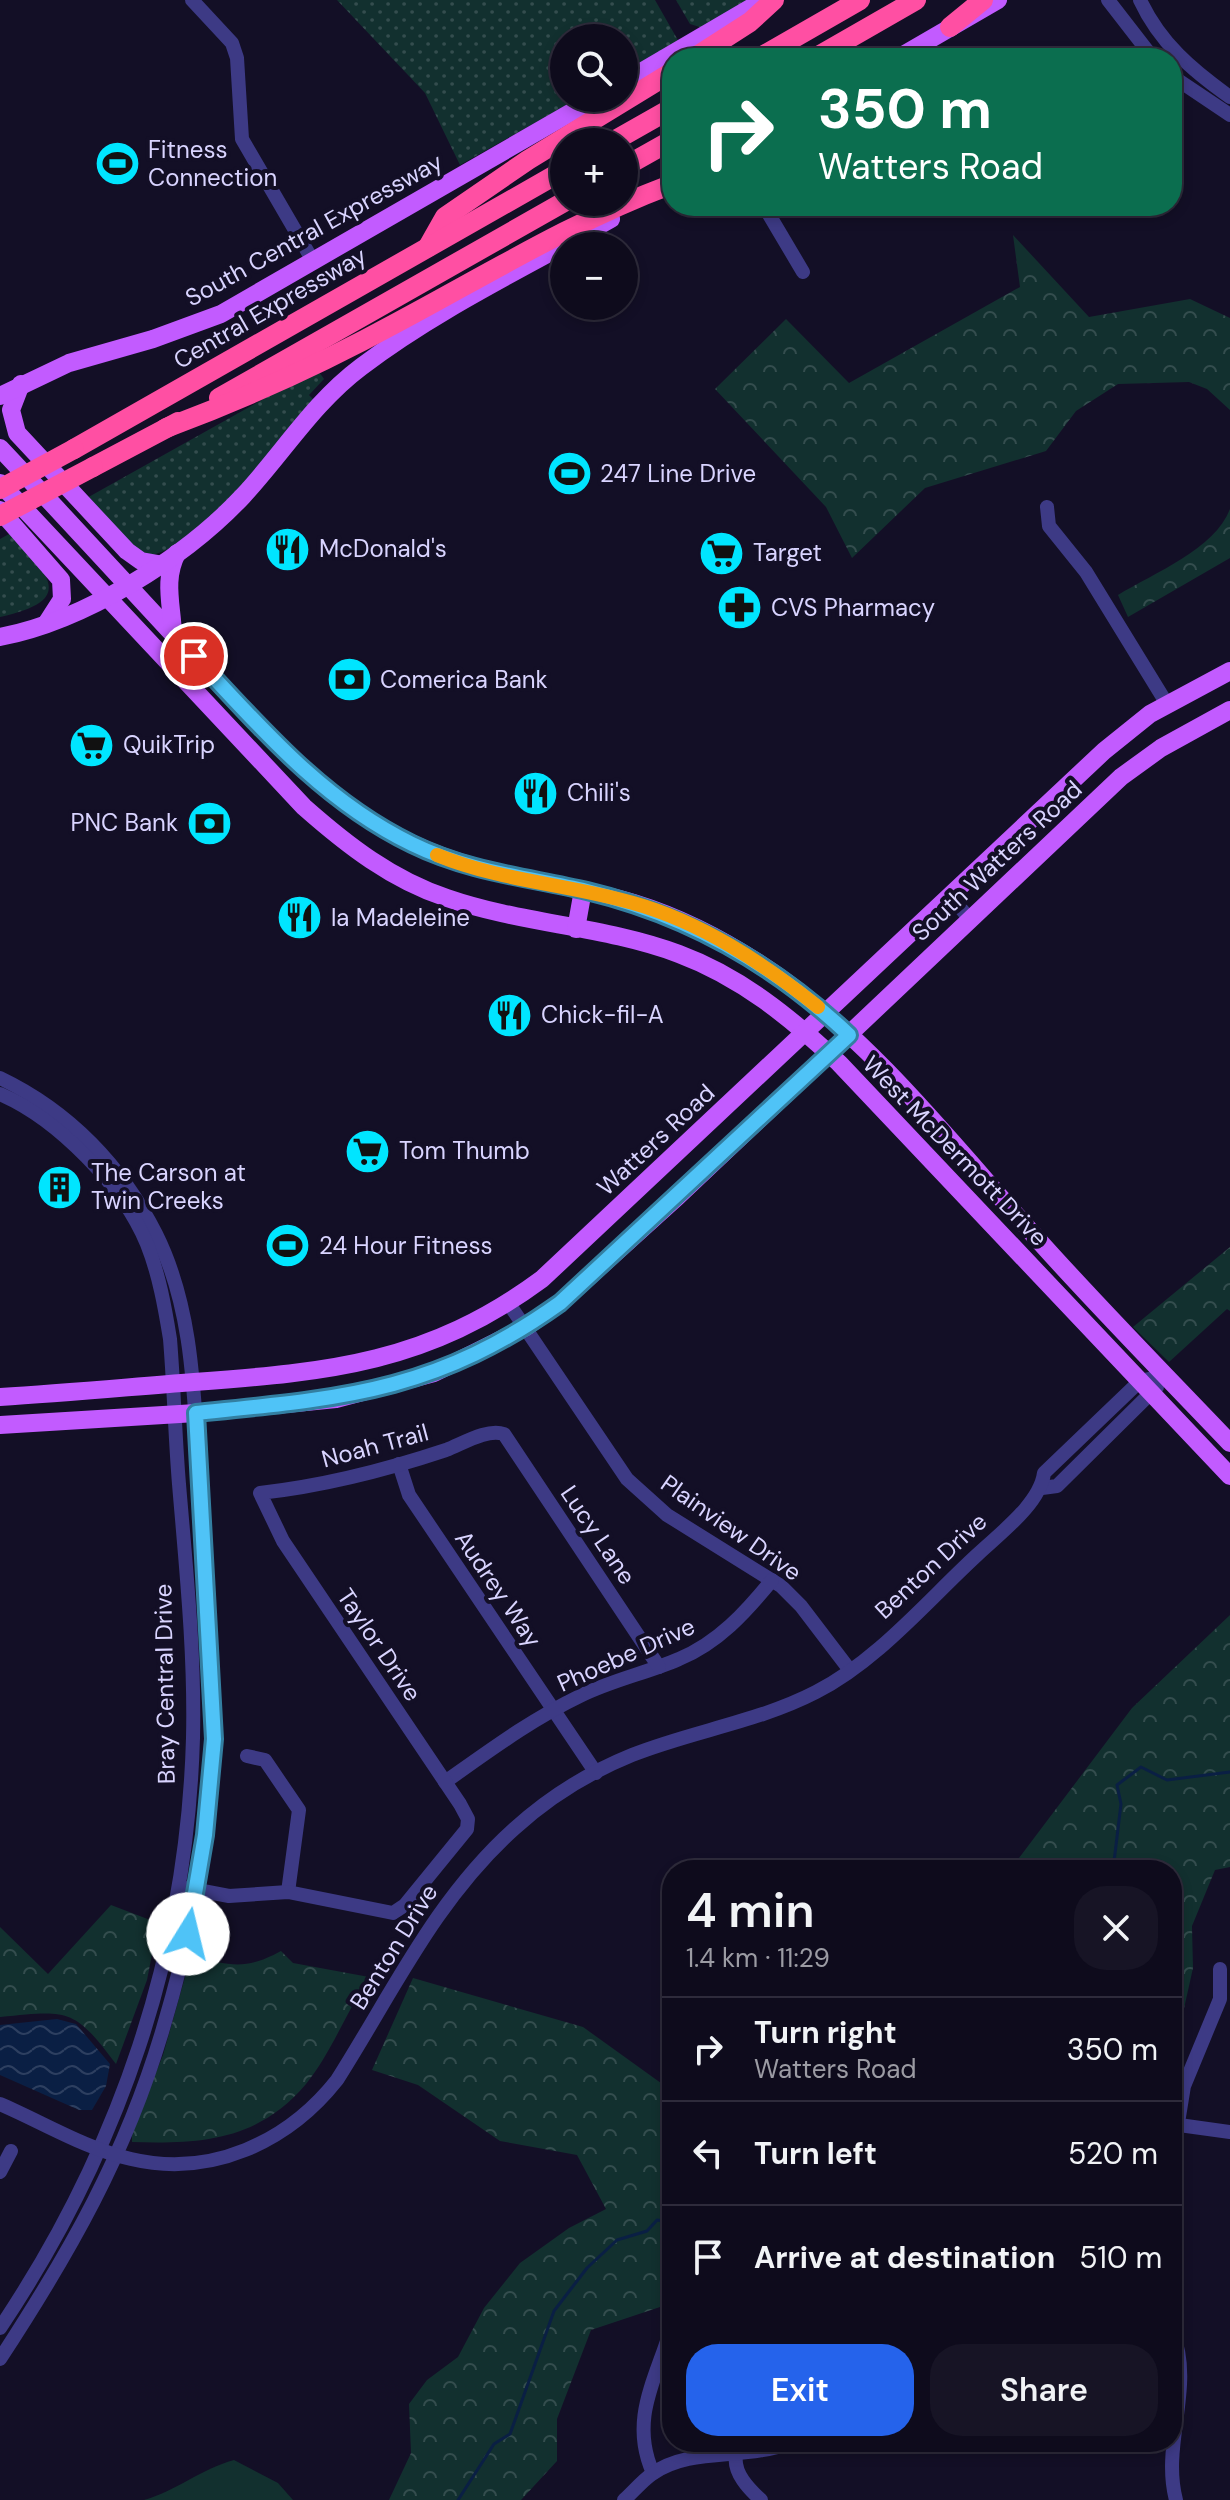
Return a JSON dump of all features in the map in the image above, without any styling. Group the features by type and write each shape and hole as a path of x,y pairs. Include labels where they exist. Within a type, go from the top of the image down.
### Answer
{"highway":[{"path":"710,48 750,22 774,0"},
{"path":"776,48 860,0"},
{"path":"832,48 916,0"},
{"path":"950,27 983,0"},
{"path":"427,248 445,217 528,160 662,78"},
{"path":"637,128 662,114"},
{"path":"638,159 662,146"},
{"name":"Central Expressway","path":"0,486 74,449 550,178"},
{"path":"166,428 251,397 398,323 611,208 662,188"},
{"path":"0,516 166,428 550,210"}],"main road":[{"path":"682,48 764,0"},
{"path":"915,48 998,0"},
{"path":"638,74 662,60"},
{"name":"South Central Expressway","path":"0,396 69,363 211,318 572,112"},
{"path":"0,637 46,624 105,596 177,553 242,497 311,413 359,368 412,332 662,190"},
{"path":"21,384 11,410 17,433 127,551 141,561 158,564"},
{"name":"West McDermott Drive","path":"0,448 173,634 323,788 376,824 448,859 514,879 583,890 635,903 722,941 771,971 825,1013 992,1185 1041,1243 1230,1443"},
{"name":"West McDermott Drive","path":"0,486 304,807 359,853 418,886 488,910 642,942 703,964 748,989 805,1032 973,1203 1230,1476"},
{"path":"0,510 61,580 62,599 46,624"},
{"path":"173,634 168,588 171,565 177,553"},
{"name":"Watters Road","path":"0,1397 292,1376 386,1358 441,1339 509,1304 542,1279 1138,721 1230,671"},
{"name":"South Watters Road","path":"849,1035 1121,777 1192,729 1230,710"},
{"path":"304,807 323,788"},
{"path":"576,929 583,890"},
{"path":"0,1425 196,1413 336,1399 397,1385 478,1354 526,1327 560,1303 849,1035"},
{"path":"973,1203 992,1185"}],"street":[{"path":"192,0 232,43 237,58 242,139 313,261"},
{"path":"1140,0 1150,22 1170,48"},
{"path":"1114,2 1146,48"},
{"path":"1182,58 1230,97"},
{"path":"1182,83 1230,115"},
{"path":"770,216 803,272"},
{"path":"1047,507 1049,526 1086,572 1167,704"},
{"path":"950,896 969,918"},
{"path":"0,1078 46,1104 98,1148 130,1188 168,1262"},
{"path":"0,1094 34,1113 103,1174 130,1214 139,1221 155,1253 168,1262"},
{"name":"Bray Central Drive","path":"0,2328 49,2250 101,2148 146,2033 177,1886 193,1738 176,1414 164,1302 147,1243 130,1214"},
{"name":"Bray Central Drive","path":"0,2359 65,2259 118,2155 164,2026 188,1934 195,1891 214,1739 196,1413 185,1324 168,1262"},
{"name":"Plainview Drive","path":"509,1304 627,1479 667,1515 772,1580 801,1606 849,1669"},
{"name":"Benton Drive","path":"0,2104 118,2155 149,2163 186,2164 210,2160 269,2141 295,2124 337,2080 416,1946 449,1898 514,1829 563,1790 632,1755 778,1709 816,1692 894,1633 1042,1488 1057,1486 1146,1388 1166,1375"},
{"name":"Noah Trail","path":"260,1493 332,1481 399,1464 498,1432"},
{"name":"Lucy Lane","path":"498,1432 509,1441 659,1667"},
{"name":"Audrey Way","path":"399,1464 409,1495 596,1773"},
{"name":"Taylor Drive","path":"260,1493 283,1541 468,1819 463,1836 405,1905 393,1913 288,1892"},
{"name":"Phoebe Drive","path":"445,1782 580,1696 659,1667 712,1641 754,1603 772,1580"},
{"path":"177,1886 229,1896 288,1892 299,1810 265,1760 247,1756"},
{"path":"1182,2094 1220,1999 1220,1969"},
{"path":"1182,2125 1230,2132"},
{"path":"0,2172 11,2151"},
{"path":"653,2473 642,2448 641,2425 662,2358"},
{"path":"624,2500 653,2473 702,2457 758,2452"},
{"path":"1172,2452 1176,2500"},
{"path":"736,2455 735,2462 742,2480 761,2500"}],"green space":[{"path":"337,0 655,0 679,42 662,48 662,52 638,65 638,24 550,24 550,112 554,112 460,165 425,93"},
{"path":"676,0 753,0 703,28 690,24"},
{"path":"1013,235 1089,317 1190,299 1230,318 1230,410 1207,389 1189,382 1118,384 1076,411 1046,451 925,488 852,558 826,507 715,389 786,319 849,383 1020,287"},
{"path":"317,369 324,379 309,395 314,400 259,469 189,537 165,550 141,557 85,499"},
{"path":"1230,509 1230,558 1128,617 1118,595 1197,548 1222,523"},
{"path":"11,533 45,574 49,585 40,603 0,617 0,539"},
{"path":"1230,1247 1230,1311 1227,1309 1169,1362 1133,1327"},
{"path":"1230,1615 1230,1867 1215,1870 1192,1926 1193,1968 1182,2017 1182,1860 1018,1860 1132,1708"},
{"path":"111,1905 158,1923 147,1980 116,2064 90,2032 68,2017 41,2014 0,2017 0,1927 48,1974"},
{"path":"281,1951 293,1963 369,1977 306,2084 288,2103 248,2128 204,2140 132,2142 132,2132 163,2055 191,1956 216,1962 247,1964"},
{"path":"413,1978 583,2027 662,2084 662,2306 591,2330 557,2419 557,2461 521,2500 389,2500 411,2453 409,2404 427,2380 458,2357 484,2308 520,2263 569,2228 606,2209 577,2155 500,2141 418,2085 372,2070"},
{"path":"234,2460 278,2483 293,2500 144,2500 211,2469"}],"water":[{"path":"57,2019 76,2024 110,2064 106,2086 92,2110 79,2110 0,2075 0,2025"}],"waterway":[{"path":"1114,1860 1121,1804 1117,1785 1141,1767 1167,1780 1230,1772"},
{"path":"458,2500 494,2444 510,2434 554,2311 587,2268 617,2240 647,2231 657,2220 662,2221"}],"slow traffic":[{"path":"437,855 514,879 583,890 635,903 679,920 746,955 818,1007"}],"place":[{"name":"Fitness Connection","path":"117,164"},
{"name":"247 Line Drive","path":"569,474"},
{"name":"McDonald's","path":"288,549"},
{"name":"Target","path":"722,553"},
{"name":"CVS Pharmacy","path":"740,608"},
{"name":"Comerica Bank","path":"349,680"},
{"name":"QuikTrip","path":"92,745"},
{"name":"Chili's","path":"536,793"},
{"name":"PNC Bank","path":"209,823"},
{"name":"la Madeleine","path":"300,918"},
{"name":"Chick-fil-A","path":"510,1015"},
{"name":"Tom Thumb","path":"368,1151"},
{"name":"The Carson at Twin Creeks","path":"60,1187"},
{"name":"24 Hour Fitness","path":"288,1246"}],"route":[{"path":"188,1934 205,1835 214,1739 210,1616 196,1413 360,1394 434,1373 509,1337 560,1303 849,1035 771,971 722,941 679,920 635,903 476,869 413,845 360,815 293,761 194,656"}]}
